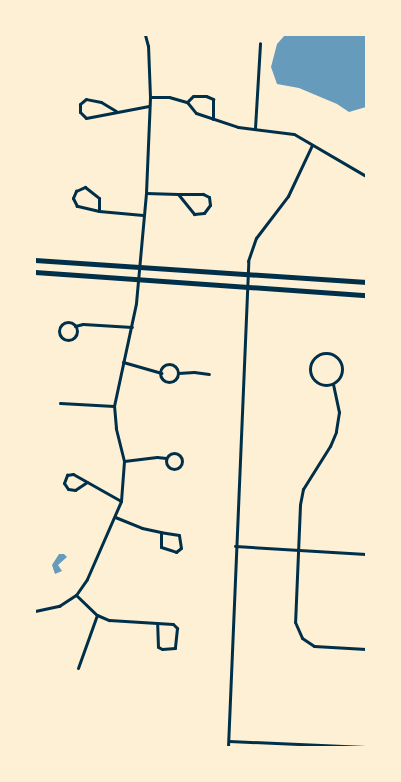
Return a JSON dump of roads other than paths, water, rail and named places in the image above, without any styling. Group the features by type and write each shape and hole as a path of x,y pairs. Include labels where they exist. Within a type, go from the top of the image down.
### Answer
{"main road":[{"path":"35,260 366,282"},
{"path":"35,272 366,295"}],"street":[{"path":"35,611 59,606 76,595 87,580 121,501 124,461 116,428 114,406 132,327 146,192 150,97 148,46 145,35"},
{"path":"254,128 260,43"},
{"path":"187,102 193,96 213,98 213,119"},
{"path":"150,97 169,97 187,102 196,113 238,127 294,134 366,176"},
{"path":"116,111 101,102 86,99 80,104 80,112 86,118 106,116 116,111 149,106"},
{"path":"228,747 248,261 256,238 288,196 312,145"},
{"path":"99,211 99,198 85,186 76,191 73,198 78,206 99,211 143,215"},
{"path":"146,192 203,194 209,197 210,206 204,214 194,214 178,194"},
{"path":"366,203 366,212"},
{"path":"75,326 76,335 72,339 67,340 62,337 60,329 63,324 132,327"},
{"path":"320,354 332,354 341,363 341,375 333,384 321,384 312,376 311,364 320,354"},
{"path":"123,362 161,373"},
{"path":"168,365 176,368 178,373 175,380 169,382 164,380 161,373 163,367 168,365"},
{"path":"178,373 194,372 209,374"},
{"path":"333,384 339,412 336,432 330,446 303,489 300,505 295,622 302,638 314,646 366,649"},
{"path":"60,403 114,406"},
{"path":"124,461 157,457 166,458 170,454 178,453 183,459 182,465 172,469 168,466 166,458"},
{"path":"87,482 76,490 68,489 64,483 67,475 73,474 121,501"},
{"path":"115,517 142,528 179,535 181,548 176,552 161,548 162,532"},
{"path":"235,546 298,548 366,554"},
{"path":"76,595 96,615 109,620 173,624 177,626 175,648 162,649 158,647 157,624"},
{"path":"78,668 96,615"},
{"path":"229,741 366,746"}],"water":[{"path":"285,35 366,35 366,107 349,112 337,104 299,88 277,84 271,67 277,44"},
{"path":"59,554 64,554 67,557 58,565 62,571 55,574 52,565"}]}
